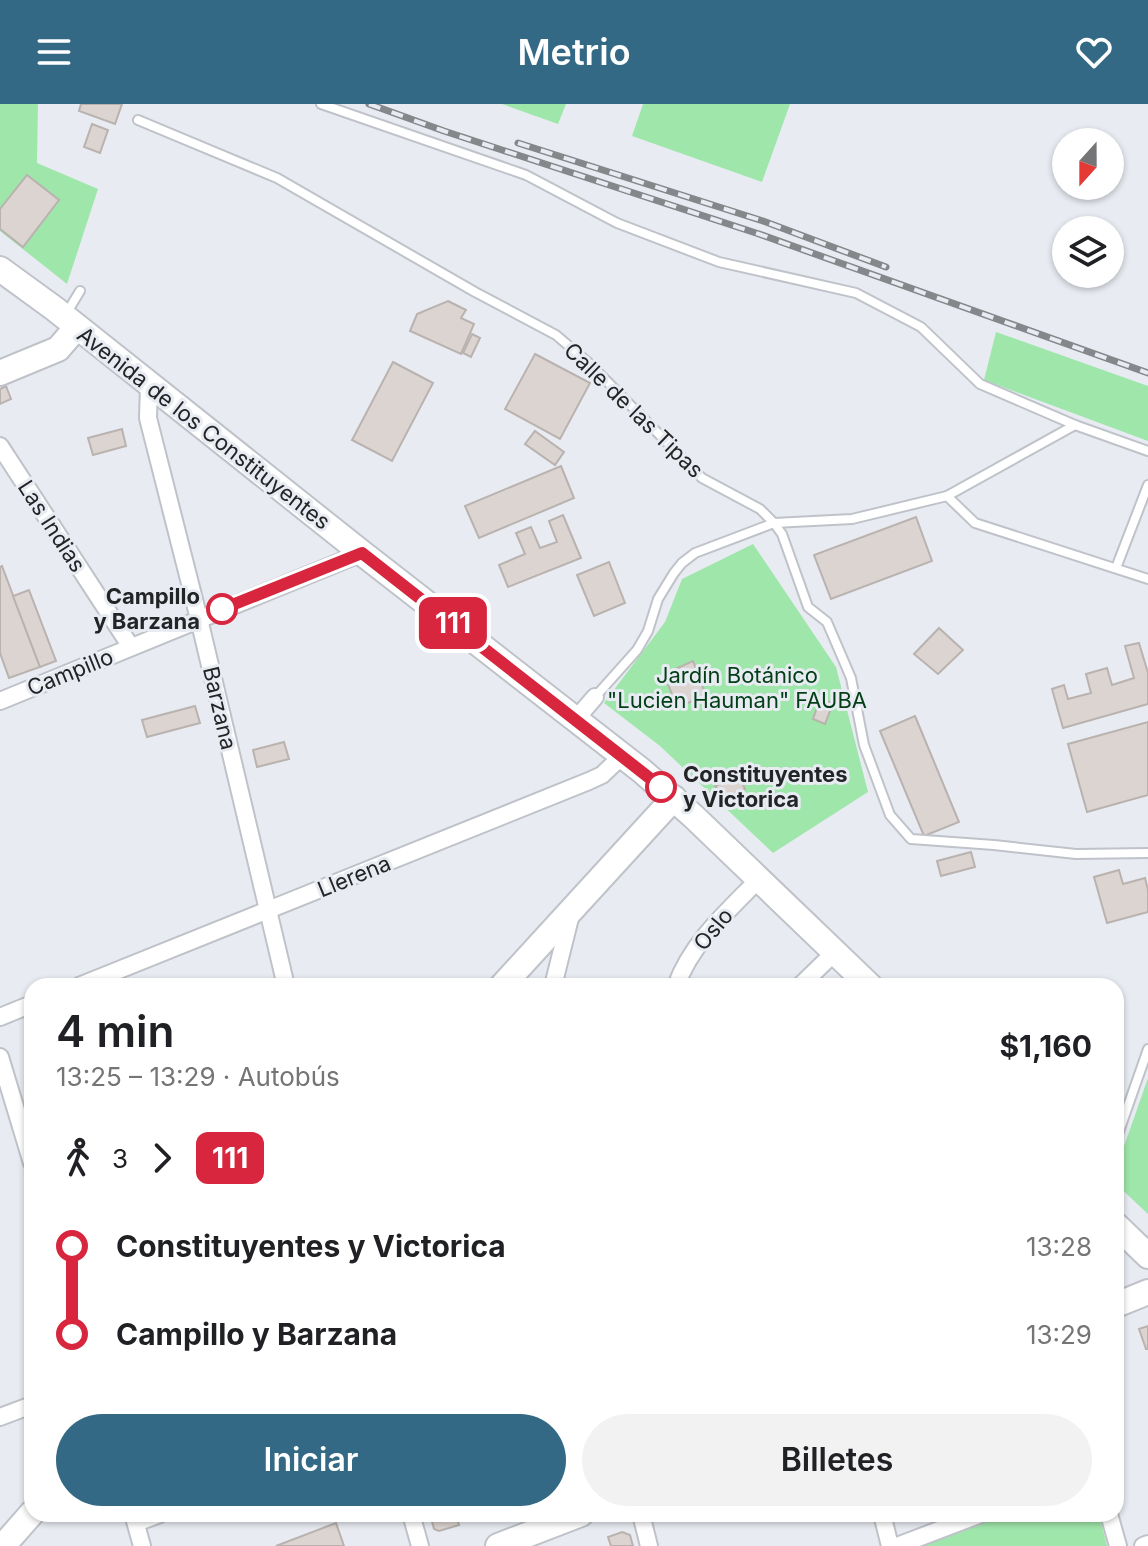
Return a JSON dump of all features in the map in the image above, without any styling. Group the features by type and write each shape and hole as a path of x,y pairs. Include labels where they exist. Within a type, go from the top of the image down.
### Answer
{"main road":[{"name":"Avenida de los Constituyentes","path":"2,268 674,798 862,978"},
{"path":"0,373 58,349 71,322"},
{"path":"509,978 674,798"},
{"path":"1124,1233 1148,1256"},
{"path":"1124,1302 1148,1292"},
{"path":"3,1546 24,1522"},
{"path":"498,1546 560,1522"}],"street":[{"name":"Barzana","path":"149,384 148,418 284,978"},
{"name":"Las Indias","path":"0,446 131,647"},
{"name":"Campillo","path":"0,701 362,553"},
{"path":"576,719 595,697"},
{"name":"Llerena","path":"99,978 589,781 602,775 622,756"},
{"name":"Oslo","path":"680,978 689,958 707,933 759,879"},
{"path":"555,978 573,908"},
{"path":"808,978 835,952"},
{"path":"0,1017 24,1007"},
{"path":"0,1057 24,1136"},
{"path":"0,1417 24,1408"},
{"path":"135,1522 142,1546"},
{"path":"413,1522 420,1546"},
{"path":"643,1522 649,1546"},
{"path":"884,1522 890,1546"},
{"path":"897,1546 960,1522"},
{"path":"1111,1522 1118,1546"}],"lane":[{"path":"321,104 526,175 617,223 719,262 856,293 921,327 980,384 1075,425 1148,451"},
{"name":"Calle de las Tipas","path":"138,120 277,178 556,335 589,363 702,478 760,509 782,534 808,607 827,622 851,678 864,745 890,815 911,839 1076,854 1148,853"},
{"path":"71,322 80,291"},
{"path":"595,697 637,650 648,631 658,599 682,563 695,553 774,523 852,519 947,496 1075,425"},
{"path":"1116,568 1148,485"},
{"path":"947,496 975,523 1148,579"},
{"path":"1124,1117 1148,1049"}],"green space":[{"path":"0,104 38,104 37,163 98,189 67,284 0,231"},
{"path":"502,104 566,104 558,124"},
{"path":"643,104 790,104 762,182 632,136"},
{"path":"996,332 1148,386 1148,441 984,380"},
{"name":"Jardín Botánico \"Lucien Hauman\" FAUBA","path":"753,544 836,667 868,792 773,853 660,746 604,703 665,622 682,579"},
{"path":"1148,1078 1148,1214 1124,1192 1124,1146"},
{"path":"981,1522 1101,1522 1107,1546 922,1546"}],"building":[{"path":"81,104 122,104 115,124 79,111"},
{"path":"92,124 108,130 100,153 84,147"},
{"path":"27,175 59,200 23,247 0,229 0,209"},
{"path":"448,301 466,310 461,318 474,324 461,354 410,331 417,314"},
{"path":"472,334 480,338 471,357 463,353"},
{"path":"535,354 590,383 560,439 505,409"},
{"path":"393,362 433,383 392,461 352,440"},
{"path":"6,386 11,399 0,404 0,389"},
{"path":"122,429 126,446 93,455 88,438"},
{"path":"535,431 564,452 555,465 525,444"},
{"path":"561,466 574,498 479,538 465,506"},
{"path":"563,515 581,558 508,587 499,565 525,554 516,533 531,527 540,548 557,542 549,521"},
{"path":"916,517 932,561 831,599 814,555"},
{"path":"609,562 625,603 594,616 577,575"},
{"path":"2,566 40,667 9,678 0,653"},
{"path":"29,590 56,661 40,667 13,596"},
{"path":"939,628 963,650 938,674 914,654"},
{"path":"1139,643 1148,673 1148,704 1063,728 1052,689 1064,685 1068,699 1091,693 1086,674 1107,668 1112,685 1134,678 1125,646"},
{"path":"693,661 706,696 677,707 664,674"},
{"path":"820,699 833,703 825,724 813,719"},
{"path":"195,706 200,723 147,737 142,720"},
{"path":"915,716 959,822 924,836 880,731"},
{"path":"1148,722 1148,795 1087,812 1068,744"},
{"path":"284,742 289,759 257,767 253,750"},
{"path":"739,775 745,789 724,798 715,786"},
{"path":"971,852 975,867 941,876 937,861"},
{"path":"1119,870 1123,884 1145,878 1148,912 1107,923 1094,877"},
{"path":"1148,1326 1148,1349 1146,1349 1139,1329"},
{"path":"432,1522 458,1522 459,1525 439,1531 434,1529"},
{"path":"336,1523 344,1546 276,1546"},
{"path":"622,1532 630,1535 633,1546 611,1546 608,1537"}],"railway":[{"path":"369,104 759,234 1148,373"},
{"path":"518,143 763,221 886,267"}],"bus line":[{"name":"111","path":"222,609 362,553 661,787"}],"place":[{"name":"Campillo y Barzana","path":"222,609"},
{"name":"Constituyentes y Victorica","path":"661,787"}]}
